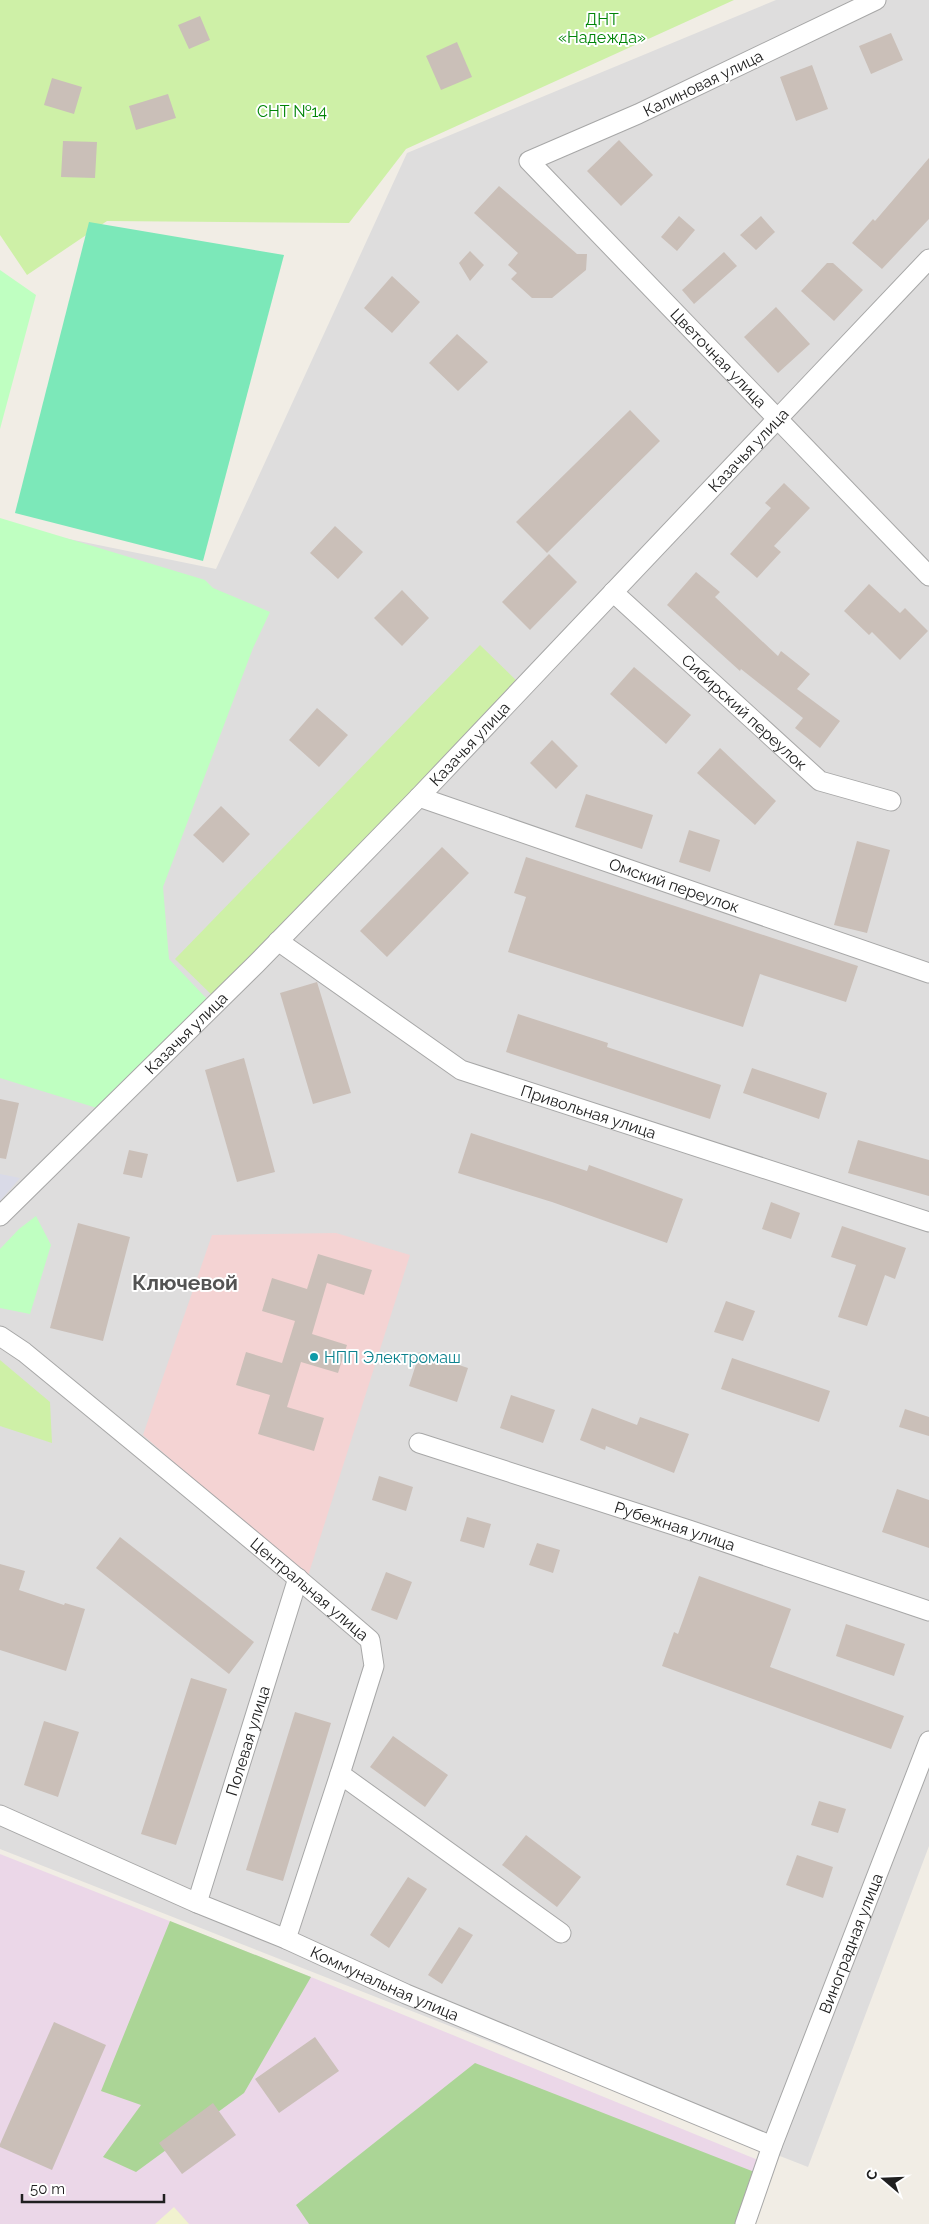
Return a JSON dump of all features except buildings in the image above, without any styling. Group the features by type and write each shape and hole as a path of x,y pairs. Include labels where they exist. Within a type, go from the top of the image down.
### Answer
{"street":[{"name":"Калиновая улица","path":"529,161 638,114 876,0"},
{"name":"Цветочная улица","path":"529,161 929,576"},
{"name":"Казачья улица","path":"0,1216 278,941 419,797 929,259"},
{"name":"Сибирский переулок","path":"613,592 820,781 891,801"},
{"name":"Омский переулок","path":"419,797 929,973"},
{"name":"Привольная улица","path":"278,941 461,1070 929,1222"},
{"name":"Центральная улица","path":"0,1336 24,1352 298,1578 370,1640 374,1666 286,1939"},
{"name":"Рубежная улица","path":"419,1443 689,1530 929,1611"},
{"name":"Полевая улица","path":"197,1903 298,1578"},
{"name":"Виноградная улица","path":"745,2224 772,2146 929,1740"},
{"path":"340,1774 561,1933"},
{"name":"Коммунальная улица","path":"0,1815 197,1903 286,1939 406,1994 772,2146"}],"shaded area":[{"path":"776,0 929,0 929,1846 808,2167 0,1849 0,525 216,569 407,153"},
{"path":"0,1174 20,1178 0,1201"},
{"path":"336,1233 410,1255 307,1579 143,1435 212,1235"},
{"path":"0,1854 311,1977 758,2160 738,2224 0,2224"}],"green space":[{"name":"СНТ №14","path":"0,0 734,0 406,149 349,223 107,221 27,275 0,235"},
{"path":"89,222 284,255 203,561 15,513"},
{"path":"0,270 36,295 0,429"},
{"path":"0,518 205,580 213,588 270,612 253,648 163,887 169,959 207,999 176,1043 100,1109 0,1078"},
{"path":"480,645 524,688 219,1002 175,959"},
{"path":"36,1216 51,1245 30,1314 0,1308 0,1249 19,1229"},
{"path":"0,1360 50,1402 52,1443 0,1426"},
{"path":"170,1921 311,1977 244,2093 136,2172 103,2157 141,2105 101,2091"},
{"path":"475,2063 757,2173 738,2224 309,2224 296,2205"},
{"path":"174,2207 189,2224 155,2224"}],"place":[{"name":"НПП Электромаш","path":"314,1357"}],"district":[{"name":"Ключевой","path":"185,1283"}],"park label":[{"name":"ДНТ «Надежда»","path":"602,28"}]}
